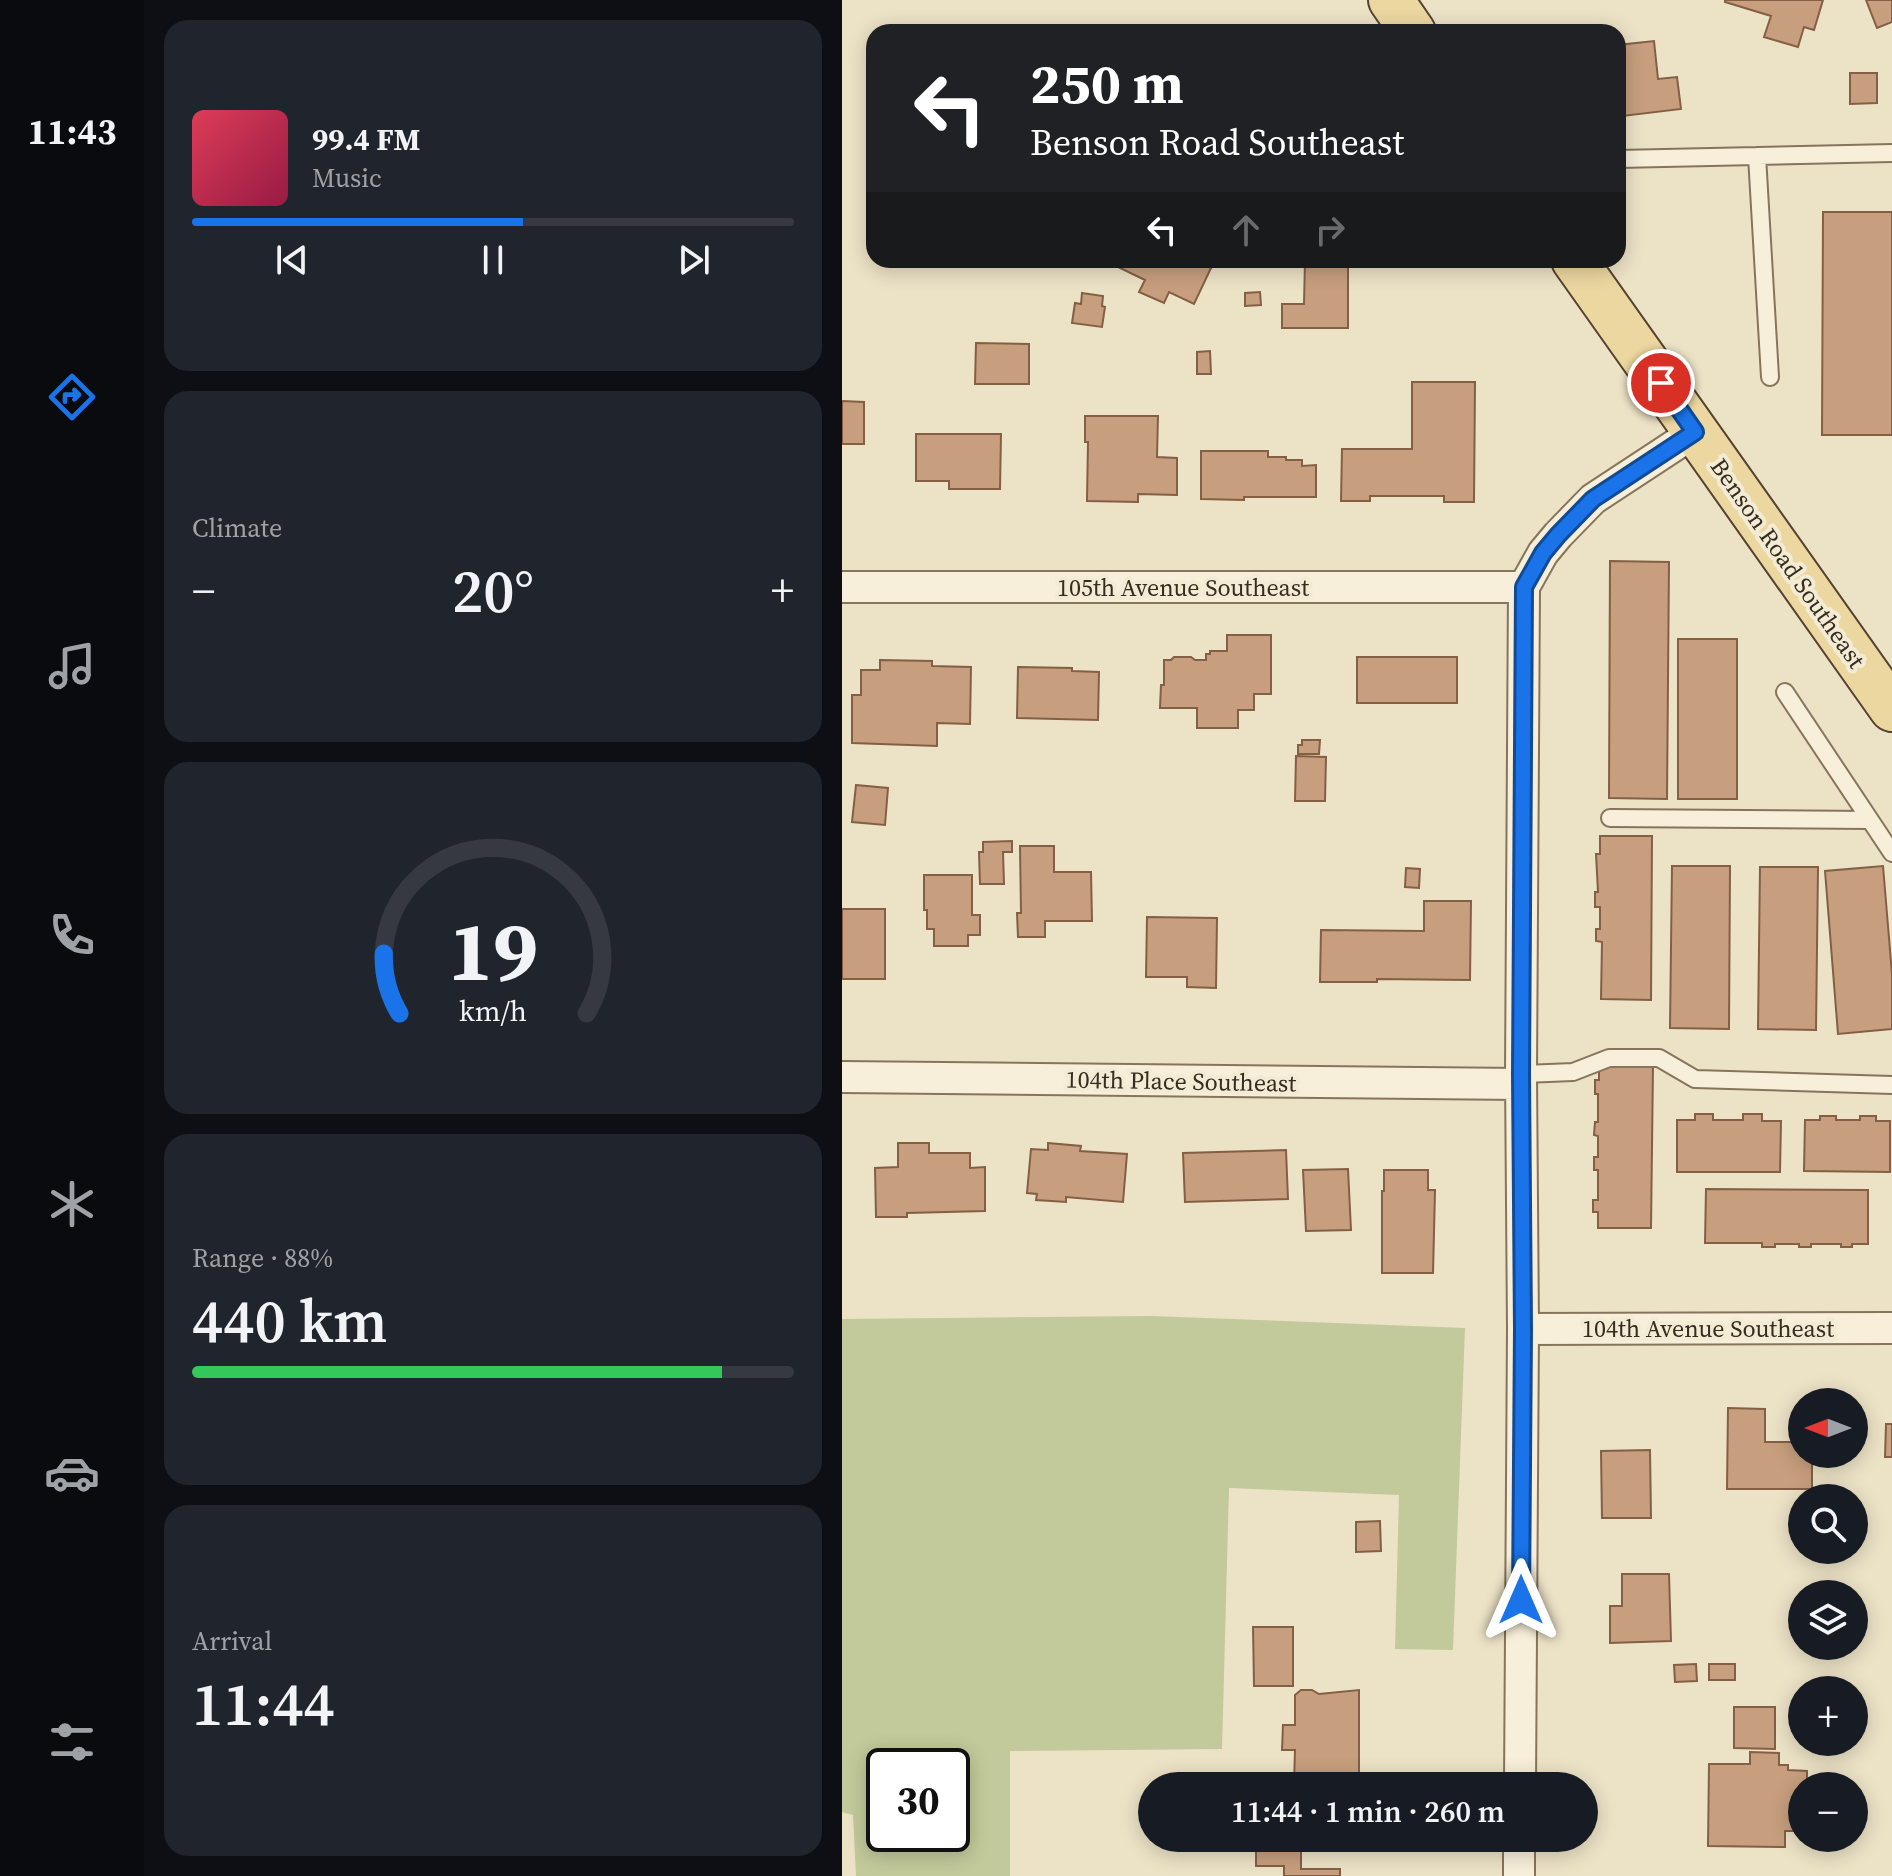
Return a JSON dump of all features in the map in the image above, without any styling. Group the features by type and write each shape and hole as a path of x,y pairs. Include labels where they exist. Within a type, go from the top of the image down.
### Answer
{"main road":[{"path":"1391,0 1408,24"},
{"name":"Benson Road Southeast","path":"1580,268 1892,709"}],"street":[{"path":"1520,1772 1524,587 1543,553 1593,499 1695,432"},
{"name":"105th Avenue Southeast","path":"842,587 1524,587"},
{"name":"104th Place Southeast","path":"842,1077 1521,1079"},
{"name":"104th Avenue Southeast","path":"1523,1329 1892,1328"},
{"path":"1519,1852 1519,1876"}],"lane":[{"path":"1626,159 1892,153"},
{"path":"1757,156 1770,377"},
{"path":"1785,692 1892,853"},
{"path":"1610,818 1870,820"},
{"path":"1521,1079 1573,1072 1609,1058 1659,1058 1695,1079 1892,1085"}],"green space":[{"path":"1151,1316 1465,1328 1453,1650 1395,1649 1399,1495 1229,1488 1222,1749 1010,1751 1010,1876 856,1876 853,1815 842,1812 842,1319"}],"building":[{"path":"1725,0 1823,0 1814,30 1804,27 1798,47 1764,37 1771,16"},
{"path":"1866,0 1892,0 1892,22 1877,28"},
{"path":"1654,41 1658,79 1677,77 1681,109 1626,116 1626,44"},
{"path":"1850,73 1877,73 1877,103 1850,104"},
{"path":"1823,212 1892,212 1892,435 1822,435"},
{"path":"1120,268 1211,268 1194,304 1169,292 1164,303 1139,292 1145,280"},
{"path":"1305,268 1348,268 1348,328 1282,328 1282,304 1304,304"},
{"path":"1260,292 1261,305 1245,306 1245,293"},
{"path":"1082,293 1103,296 1102,327 1072,323 1075,303 1081,304"},
{"path":"976,343 1029,344 1029,384 975,384"},
{"path":"1210,351 1211,374 1197,374 1197,352"},
{"path":"1412,382 1475,382 1474,502 1444,502 1444,496 1370,496 1370,501 1341,501 1342,449 1412,449"},
{"path":"842,401 864,402 864,444 842,444"},
{"path":"1085,416 1158,416 1157,457 1177,458 1177,495 1138,494 1138,502 1087,501"},
{"path":"916,434 1001,434 1000,489 949,489 949,481 916,481"},
{"path":"1201,451 1268,451 1268,457 1302,460 1302,466 1316,465 1316,497 1201,499"},
{"path":"1610,561 1669,562 1667,799 1609,798"},
{"path":"1227,635 1271,635 1271,694 1254,694 1254,710 1238,710 1238,728 1197,728 1197,708 1160,708 1164,660 1191,657 1206,660 1206,654 1210,651 1227,651"},
{"path":"1678,639 1737,639 1737,799 1678,799"},
{"path":"1357,657 1457,657 1457,703 1357,703"},
{"path":"880,660 932,661 932,666 971,667 970,724 937,723 937,746 852,743 852,695 861,695 861,670 880,670"},
{"path":"1018,667 1099,672 1098,720 1017,718"},
{"path":"1302,740 1320,740 1319,754 1298,754 1298,745 1302,745"},
{"path":"1296,756 1326,757 1325,801 1295,801"},
{"path":"856,785 888,788 885,825 852,822"},
{"path":"1600,836 1652,836 1651,1000 1601,999 1602,942 1596,941 1596,929 1600,929 1600,907 1595,907 1595,892 1598,892 1596,854 1600,854"},
{"path":"1012,841 1012,852 1003,852 1004,884 980,884 979,852 983,852 983,842"},
{"path":"1020,846 1054,846 1054,872 1091,872 1092,921 1045,921 1045,937 1018,937 1017,913 1021,913"},
{"path":"1672,866 1730,866 1729,1029 1670,1028"},
{"path":"1883,866 1892,974 1892,1029 1838,1034 1825,871"},
{"path":"1760,867 1818,867 1816,1030 1758,1029"},
{"path":"1406,868 1420,869 1419,888 1405,887"},
{"path":"924,875 972,875 972,915 980,915 980,935 968,935 968,946 934,946 934,929 927,929 927,910 924,910"},
{"path":"1424,901 1471,901 1470,980 1320,982 1321,930 1424,931"},
{"path":"842,909 885,909 885,979 842,979"},
{"path":"1147,917 1217,918 1216,988 1187,987 1187,977 1146,977"},
{"path":"1653,1065 1651,1228 1598,1228 1598,1212 1593,1212 1593,1200 1598,1200 1598,1170 1594,1170 1594,1157 1598,1157 1598,1136 1594,1135 1595,1122 1598,1122 1595,1080 1599,1080 1599,1066"},
{"path":"1695,1114 1713,1114 1713,1120 1743,1120 1743,1114 1762,1114 1762,1121 1781,1121 1780,1172 1677,1172 1677,1120 1695,1120"},
{"path":"1820,1116 1860,1120 1860,1116 1876,1116 1876,1121 1890,1121 1890,1172 1804,1171 1805,1120 1820,1120"},
{"path":"898,1143 929,1143 929,1153 970,1153 970,1168 985,1167 985,1211 876,1217 875,1168 898,1167"},
{"path":"1048,1143 1081,1146 1080,1151 1127,1154 1123,1202 1066,1197 1066,1202 1036,1200 1037,1194 1027,1193 1031,1149 1048,1150"},
{"path":"1286,1150 1288,1199 1185,1202 1183,1153"},
{"path":"1348,1169 1351,1230 1306,1231 1303,1170"},
{"path":"1384,1170 1428,1170 1428,1190 1435,1190 1433,1273 1382,1273"},
{"path":"1706,1189 1868,1190 1868,1244 1841,1247 1841,1244 1811,1244 1811,1247 1799,1247 1799,1244 1775,1244 1775,1247 1762,1247 1762,1243 1705,1243"},
{"path":"1728,1408 1765,1409 1765,1442 1788,1442 1788,1468 1812,1468 1812,1484 1788,1484 1788,1489 1727,1489"},
{"path":"1886,1424 1892,1424 1892,1457 1885,1457"},
{"path":"1650,1450 1651,1518 1602,1518 1601,1451"},
{"path":"1380,1521 1381,1551 1356,1552 1356,1522"},
{"path":"1622,1574 1669,1574 1671,1641 1610,1643 1610,1606 1622,1606"},
{"path":"1253,1627 1293,1627 1293,1686 1254,1686"},
{"path":"1696,1664 1697,1681 1675,1682 1674,1665"},
{"path":"1709,1664 1735,1664 1735,1680 1709,1680"},
{"path":"1301,1690 1319,1694 1359,1690 1359,1772 1294,1772 1295,1750 1282,1750 1283,1725 1295,1725 1295,1695"},
{"path":"1734,1707 1775,1707 1775,1749 1734,1748"},
{"path":"1750,1752 1779,1753 1779,1765 1788,1765 1788,1770 1807,1771 1788,1772 1785,1847 1708,1846 1709,1764 1750,1764"},
{"path":"1256,1852 1301,1852 1301,1869 1340,1869 1340,1876 1284,1876 1284,1866 1256,1866"}],"route":[{"path":"1521,1600 1524,587 1543,553 1593,499 1695,432 1661,383"}]}
